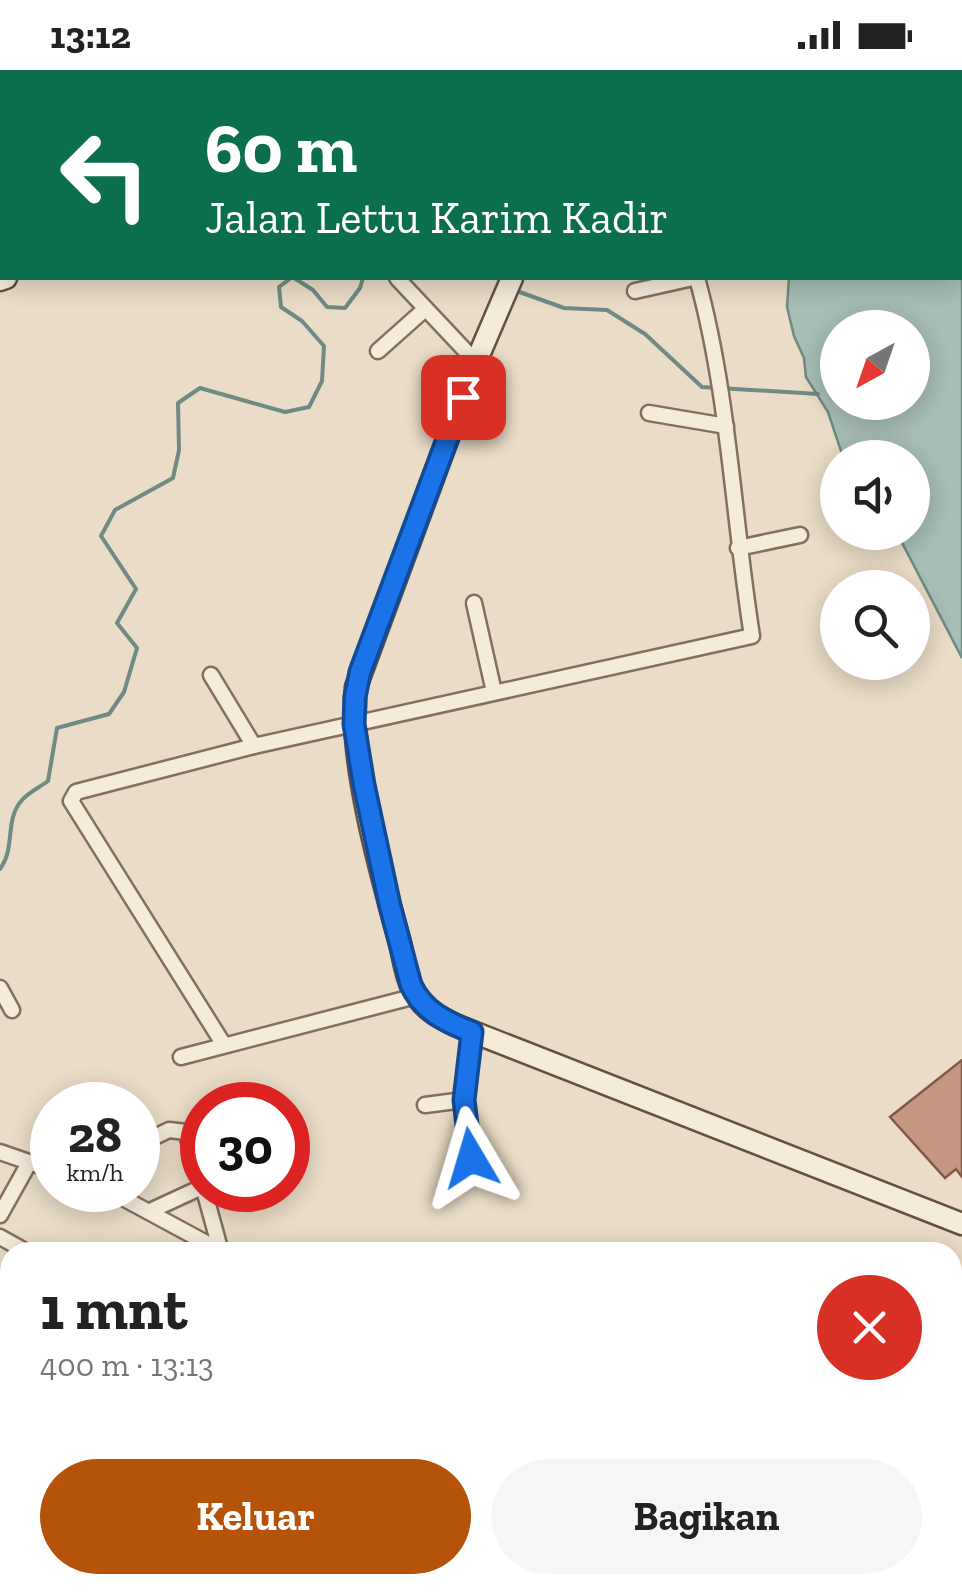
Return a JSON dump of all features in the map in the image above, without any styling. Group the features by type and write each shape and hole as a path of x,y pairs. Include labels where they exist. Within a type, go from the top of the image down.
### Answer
{"street":[{"path":"400,280 476,362"},
{"path":"511,280 476,362 360,672 354,724 390,906 416,996 434,1014 472,1032 962,1224"},
{"path":"635,291 686,280"},
{"path":"224,1045 72,801 76,792 254,746 752,636 722,398 695,280"},
{"path":"378,350 424,310"},
{"path":"648,413 726,426"},
{"path":"738,548 800,535"},
{"path":"474,603 494,692"},
{"path":"211,675 254,746"},
{"path":"0,988 12,1010"},
{"path":"181,1057 416,996"},
{"path":"471,1158 464,1100 472,1032"},
{"path":"424,1105 464,1100"},
{"path":"0,1152 28,1164 0,1214"},
{"path":"152,1212 204,1242"},
{"path":"210,1212 218,1242"}],"shaded area":[{"path":"789,280 962,280 962,658 930,596 930,570 916,570 906,550 930,550 930,440 837,440 831,420 930,420 930,310 820,310 820,399 806,377 804,358 787,307"}],"building":[{"path":"962,1060 962,1177 956,1169 945,1178 890,1117"}],"waterway":[{"path":"0,869 8,852 17,808 25,797 48,781 57,728 109,714 124,692 137,648 117,623 136,589 101,536 115,510 173,478 179,450 178,403 200,388 285,412 309,407 322,381 324,346 302,321 281,307 279,287 288,280"},
{"path":"297,280 313,290 327,307 345,308 362,280"},
{"path":"514,290 564,308 607,310 645,334 702,387 818,394"}],"route":[{"path":"463,397 360,672 354,724 390,906 411,985 434,1014 472,1032 464,1100 471,1158"}]}
